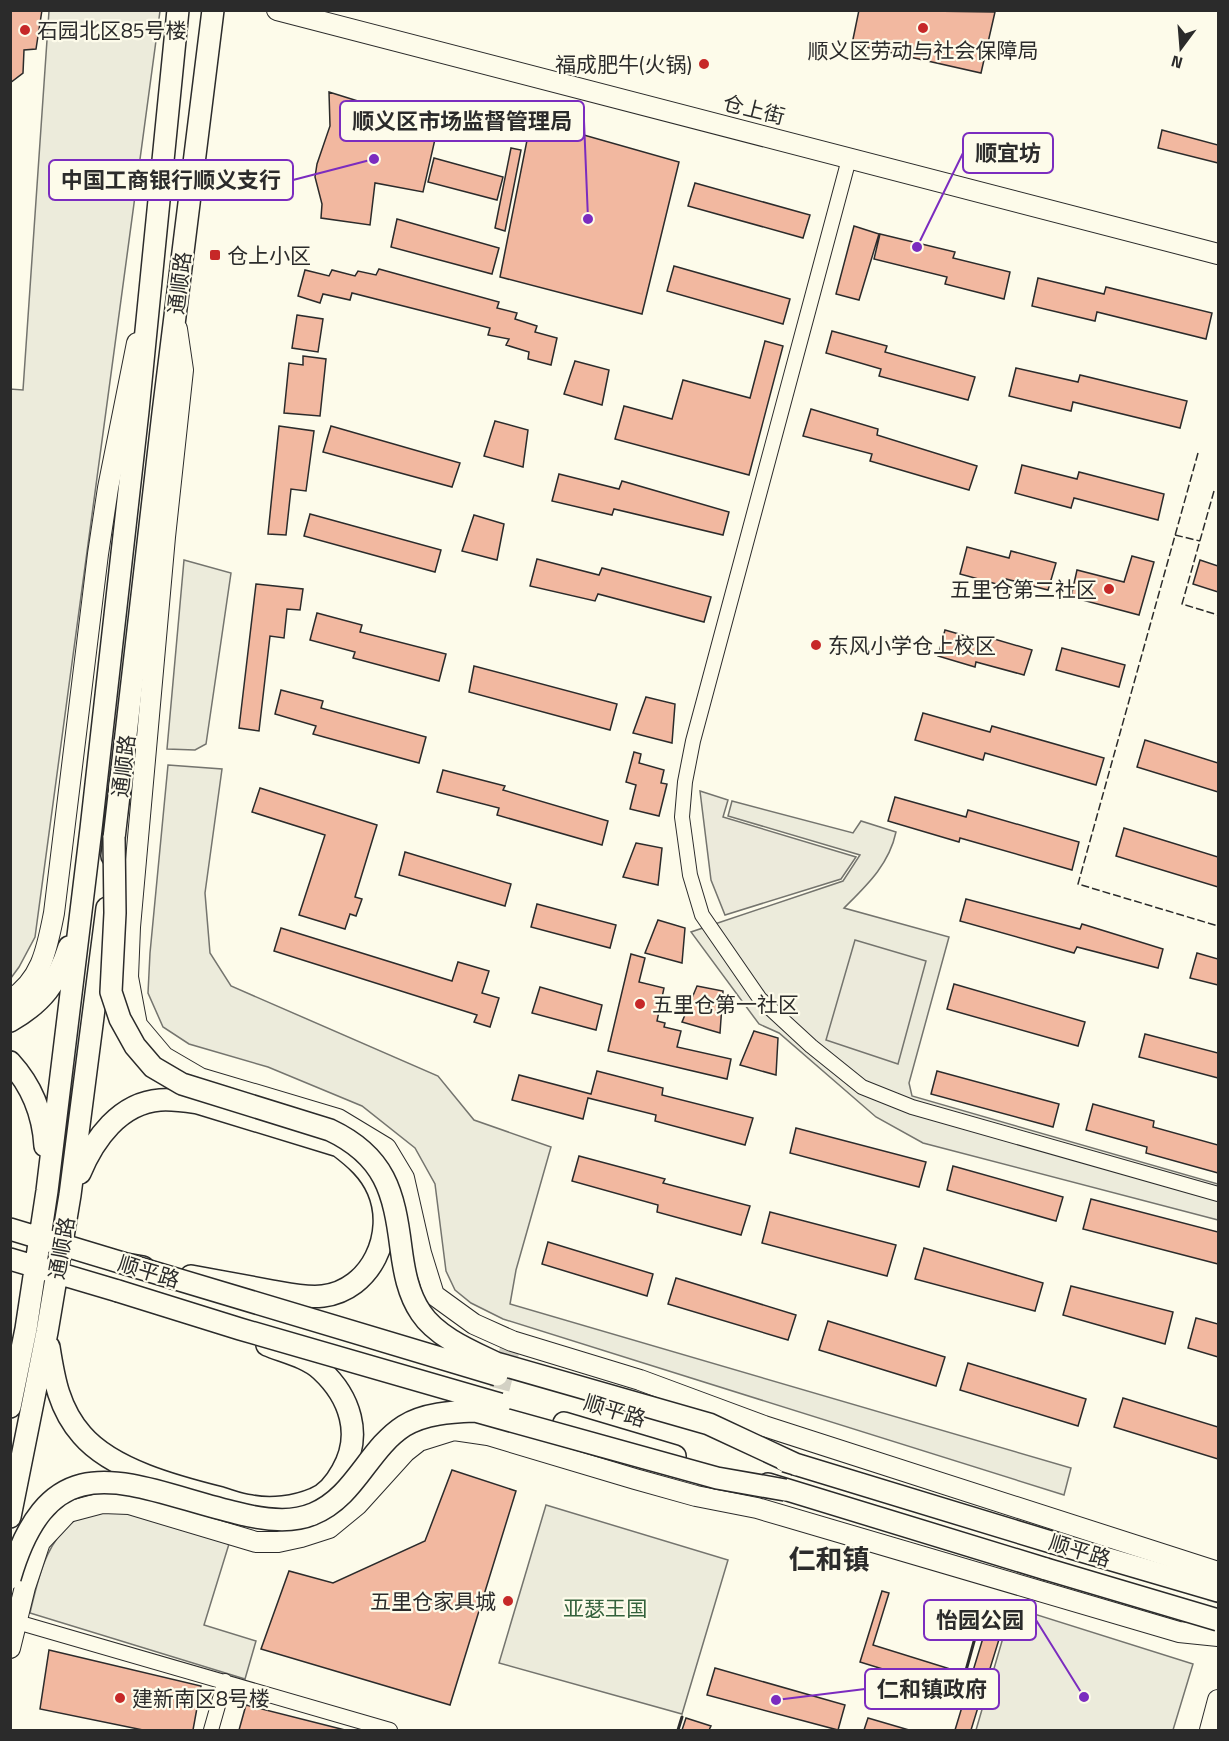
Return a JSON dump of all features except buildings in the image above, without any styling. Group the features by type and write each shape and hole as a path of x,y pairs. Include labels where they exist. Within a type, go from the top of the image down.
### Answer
{"main road":[{"name":"通顺路","path":"10,1407 26,1329 47,1191 91,829 138,411 178,10"},
{"name":"通顺路","path":"10,1517 47,1332 70,1195 213,10"},
{"path":"10,1021 38,1004 56,980 65,959 71,939 91,829"},
{"path":"114,837 115,913 111,992 120,1019 135,1046 153,1067 182,1084 330,1130 350,1140 365,1152 379,1169 392,1197 404,1270 411,1295 421,1314 437,1330 496,1363 709,1424 797,1465"},
{"path":"10,1062 30,1088 40,1112 47,1191"},
{"path":"70,1195 89,1152 110,1125 131,1108 158,1100 198,1103 339,1146 357,1160 379,1191 385,1222 377,1256 368,1271 357,1282 324,1296 303,1296 126,1263"},
{"name":"顺平路","path":"10,1229 1218,1591"},
{"name":"顺平路","path":"10,1259 1218,1620"},
{"path":"47,1332 54,1381 65,1411 82,1435 98,1449 128,1467 194,1491 251,1506 274,1508 316,1499 335,1483 350,1458 354,1432 349,1409 336,1385 319,1367 294,1355 143,1298"},
{"path":"10,1352 26,1329"},
{"path":"10,1578 30,1526 47,1504 62,1492 105,1481 138,1485 252,1517 282,1520 312,1515 334,1502 384,1445 405,1426 438,1413 475,1411 717,1478 785,1490"}],"street":[{"name":"仓上街","path":"277,10 1218,254"},
{"path":"849,159 693,741 685,782 682,818 690,875 702,915 760,999 811,1046 862,1087 933,1114 1218,1194"},
{"path":"10,1000 25,991 36,976 54,913 108,488 136,347 147,315"},
{"path":"175,318 183,370 165,537 130,927 128,977 137,1025 164,1057 200,1078 338,1119 386,1148 404,1178 421,1253 435,1295 474,1324 512,1341 640,1380 764,1426 1218,1572"},
{"path":"10,1648 25,1587 40,1542 68,1512 102,1503 129,1504 256,1542 278,1542 329,1528 357,1505 405,1452 419,1441 454,1430 488,1435 696,1496 757,1508 1179,1632 1218,1636"},
{"path":"17,1622 390,1731"},
{"path":"212,1731 225,1681"},
{"path":"1210,1731 1218,1700"}],"green space":[{"path":"49,11 160,11 35,937 11,978 10,389 23,390"},
{"path":"184,560 231,573 206,744 195,750 167,749"},
{"path":"168,765 222,769 205,893 210,953 231,986 438,1076 474,1120 551,1147 516,1270 510,1304 1071,1468 1064,1495 503,1319 471,1303 455,1290 446,1271 435,1184 415,1148 362,1106 268,1067 189,1044 163,1027 148,993"},
{"path":"732,801 853,833 861,821 896,832 893,844 882,865 844,908 949,937 909,1083 912,1096 1218,1184 1218,1220 923,1143 876,1117 779,1033 759,1024 691,932 843,881 860,855 728,816"},
{"name":"亚瑟王国","path":"546,1505 728,1560 682,1714 499,1663"},
{"path":"116,1509 229,1544 204,1625 256,1641 245,1679 30,1613 46,1557 61,1533 84,1514"},
{"path":"1012,1607 1193,1664 1173,1730 976,1730"}],"shaded area":[{"path":"700,791 728,800 723,817 856,857 841,879 725,915 711,880"},
{"path":"855,940 926,961 898,1064 826,1040"}],"tunnel":[{"path":"492,1418 512,1341"},
{"path":"1199,1626 1212,1615 1218,1598"}],"fence":[{"path":"1198,453 1078,884 1218,926"},
{"path":"1214,491 1182,604 1218,615"},
{"path":"1175,535 1200,541"}],"wall":[{"path":"965,1674 983,1609 1005,1615"},
{"path":"678,1730 682,1717"}],"place":[{"name":"顺义区劳动与社会保障局","path":"923,28"},
{"name":"石园北区85号楼","path":"25,30"},
{"name":"福成肥牛(火锅)","path":"704,64"},
{"name":"中国工商银行顺义支行","path":"374,159"},
{"name":"顺义区市场监督管理局","path":"588,219"},
{"name":"顺宜坊","path":"917,247"},
{"name":"仓上小区","path":"215,255"},
{"name":"五里仓第二社区","path":"1109,589"},
{"name":"东风小学仓上校区","path":"816,645"},
{"name":"五里仓第一社区","path":"640,1004"},
{"name":"五里仓家具城","path":"508,1601"},
{"name":"怡园公园","path":"1084,1697"},
{"name":"建新南区8号楼","path":"120,1698"},
{"name":"仁和镇政府","path":"776,1700"}],"district":[{"name":"仁和镇","path":"829,1558"}]}
